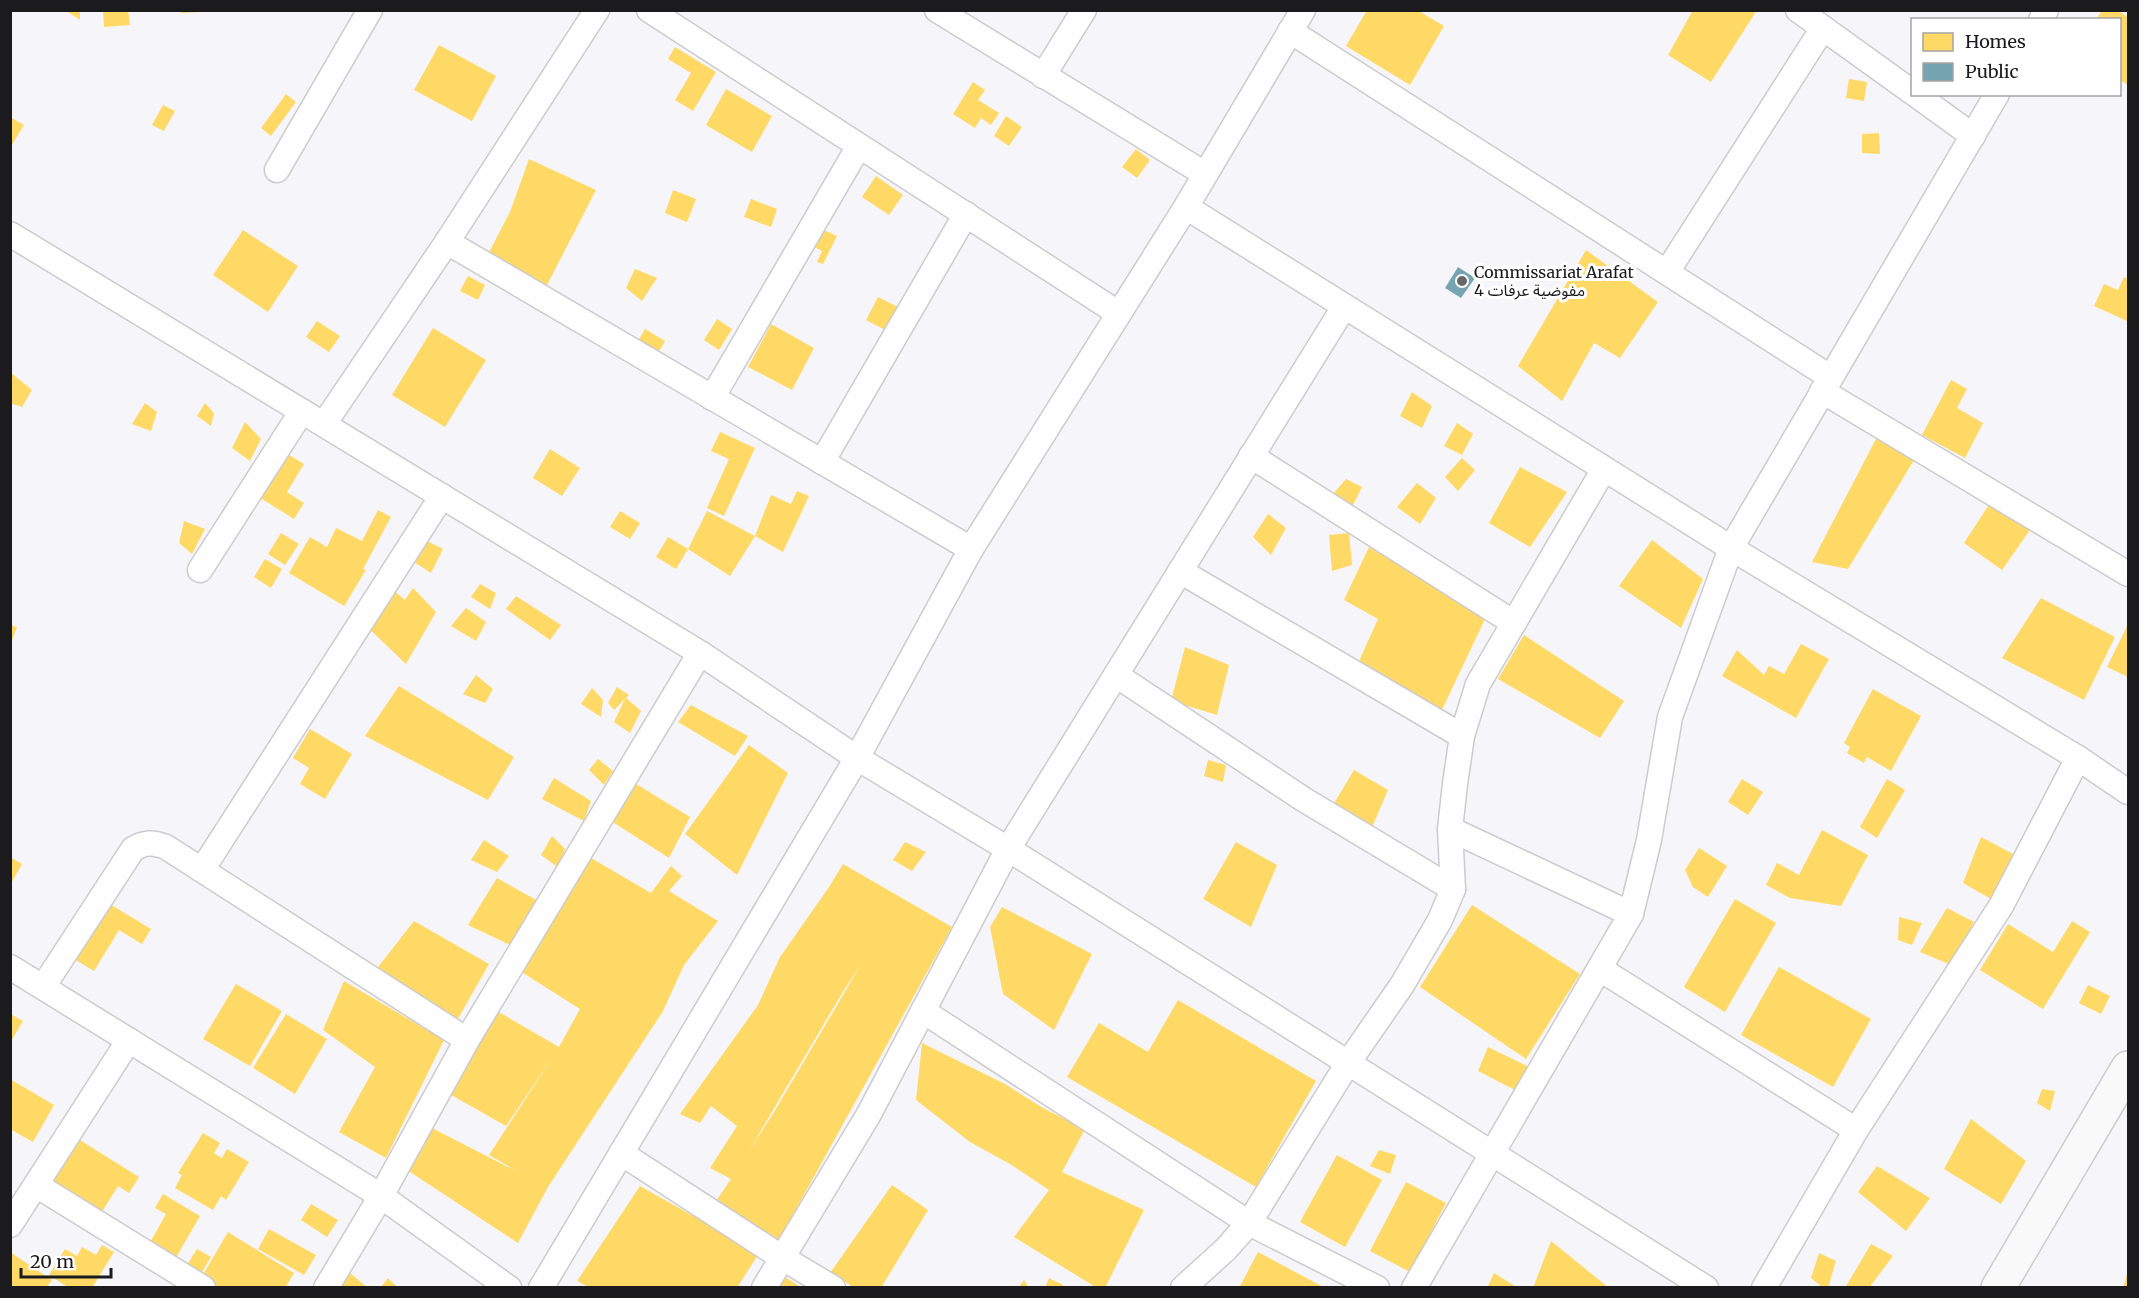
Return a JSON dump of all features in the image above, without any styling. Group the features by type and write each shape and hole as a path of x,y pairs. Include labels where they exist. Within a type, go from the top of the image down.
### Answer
{"street":[{"path":"277,170 370,10"},
{"path":"324,424 447,242 597,10"},
{"path":"649,10 1118,313"},
{"path":"937,10 1205,174"},
{"path":"1043,76 1084,10"},
{"path":"541,1287 857,758 971,549 1186,207 1303,10"},
{"path":"1798,10 1911,91"},
{"path":"1667,272 1823,28"},
{"path":"1290,31 1667,272 1826,384 2128,574"},
{"path":"1918,96 1972,136"},
{"path":"1414,1287 1631,914 1649,840 1670,717 1731,548 1996,96"},
{"path":"712,398 859,146"},
{"path":"1186,207 1731,548 2078,758 2128,792"},
{"path":"822,462 966,214"},
{"path":"10,234 700,653 857,758 1008,849 1706,1287"},
{"path":"447,242 971,549"},
{"path":"764,1287 869,1114 1008,849 1344,307"},
{"path":"200,570 302,411"},
{"path":"1251,456 1514,623"},
{"path":"1183,1287 1226,1249 1249,1223 1348,1063 1402,985 1440,920 1453,889 1450,829 1462,736 1478,684 1604,469"},
{"path":"202,870 442,496"},
{"path":"1180,571 1462,736"},
{"path":"326,1287 381,1196 467,1040 700,653"},
{"path":"1116,675 1303,799 1453,889"},
{"path":"1764,1287 1856,1130 2001,906 2078,758"},
{"path":"1450,829 1631,914"},
{"path":"43,987 133,849 144,843 155,843 166,847 467,1040"},
{"path":"10,967 381,1196 508,1287"},
{"path":"1600,969 1856,1130"},
{"path":"923,1011 1249,1223 1377,1287"},
{"path":"10,1225 129,1040"},
{"path":"1998,1287 2128,1068"},
{"path":"621,1152 781,1257 833,1287"},
{"path":"36,1185 203,1287"}],"building: Homes":[{"path":"65,10 80,10 80,20"},
{"path":"103,10 128,10 130,25 104,27"},
{"path":"180,10 200,10 200,12 181,13"},
{"path":"1367,10 1417,10 1444,26 1410,85 1346,46"},
{"path":"1693,10 1757,10 1711,82 1668,55"},
{"path":"2102,10 2117,10 2128,17 2128,85 2121,81 2121,18 2097,18"},
{"path":"439,45 496,76 472,121 414,90"},
{"path":"675,47 716,72 693,111 675,100 691,73 668,59"},
{"path":"1849,79 1867,82 1864,101 1846,98"},
{"path":"973,82 985,90 978,100 999,113 991,125 981,118 975,128 953,114"},
{"path":"726,89 772,116 752,152 706,125"},
{"path":"286,94 296,102 271,136 261,128"},
{"path":"163,105 175,111 164,131 152,125"},
{"path":"1006,116 1022,127 1009,146 994,136"},
{"path":"10,117 24,125 10,148"},
{"path":"1879,133 1880,154 1862,153 1862,134"},
{"path":"1136,149 1150,160 1137,178 1122,167"},
{"path":"529,159 596,190 545,289 486,258 510,212"},
{"path":"876,176 903,195 889,215 862,197"},
{"path":"673,190 696,199 687,222 665,213"},
{"path":"751,199 777,209 771,227 744,217"},
{"path":"815,226 837,236 823,264 817,262 822,251 807,243"},
{"path":"243,230 298,266 268,312 213,275"},
{"path":"1586,250 1658,302 1620,358 1594,343 1562,401 1518,366"},
{"path":"635,269 657,278 642,301 626,288"},
{"path":"468,276 485,285 478,300 460,291"},
{"path":"2124,277 2128,279 2127,321 2094,306 2104,284 2118,290"},
{"path":"878,297 900,308 889,332 866,320"},
{"path":"717,319 732,329 719,350 704,340"},
{"path":"317,321 340,336 329,352 306,337"},
{"path":"771,324 814,348 792,390 748,367"},
{"path":"433,328 486,360 445,427 392,395"},
{"path":"645,329 665,341 653,362 633,350"},
{"path":"10,372 32,390 22,407 10,403"},
{"path":"1951,380 1967,389 1957,408 1983,423 1965,458 1922,435"},
{"path":"1412,392 1432,406 1422,428 1400,416"},
{"path":"145,403 157,412 151,431 132,424"},
{"path":"205,403 214,413 211,426 197,416"},
{"path":"245,422 261,439 250,461 232,448"},
{"path":"1457,423 1473,434 1462,455 1444,446"},
{"path":"720,432 755,448 724,516 707,508 729,459 711,451"},
{"path":"1877,437 1914,460 1848,569 1812,562"},
{"path":"550,449 580,468 562,496 533,478"},
{"path":"281,450 304,464 287,492 304,503 294,519 254,494"},
{"path":"1462,458 1475,470 1458,491 1445,477"},
{"path":"1520,467 1567,492 1530,547 1489,523"},
{"path":"1346,479 1362,487 1351,509 1333,494"},
{"path":"1417,483 1436,498 1420,524 1397,507"},
{"path":"797,491 809,496 783,552 755,536 771,495 791,504"},
{"path":"1992,500 2032,527 2002,570 1964,543"},
{"path":"378,510 391,517 363,569 366,570 344,606 289,573 310,537 327,547 336,528 362,541"},
{"path":"620,511 640,523 630,539 610,527"},
{"path":"707,511 755,536 730,576 688,549"},
{"path":"1268,514 1286,528 1271,555 1253,537"},
{"path":"184,521 205,529 192,554 179,543"},
{"path":"281,533 299,544 285,565 268,554"},
{"path":"1349,533 1352,565 1332,571 1329,535"},
{"path":"668,537 688,549 676,569 656,557"},
{"path":"1652,540 1703,579 1681,628 1619,586"},
{"path":"427,541 443,549 431,573 411,560"},
{"path":"1369,547 1486,617 1440,714 1355,670 1378,619 1344,600"},
{"path":"265,559 282,569 271,588 254,577"},
{"path":"480,584 496,593 490,609 471,597"},
{"path":"391,588 405,600 413,588 436,612 406,664 361,621"},
{"path":"516,596 561,625 550,640 506,609"},
{"path":"2041,598 2115,637 2084,700 2002,658"},
{"path":"466,608 486,622 476,641 451,626"},
{"path":"2128,624 2128,677 2107,667"},
{"path":"10,625 17,627 11,643 10,643"},
{"path":"1524,635 1624,701 1600,738 1498,679"},
{"path":"1801,644 1829,659 1796,718 1722,676 1737,650 1764,675 1769,666 1784,674"},
{"path":"1185,647 1229,665 1217,715 1171,701"},
{"path":"476,675 493,689 485,703 463,694"},
{"path":"399,686 514,757 488,800 365,736"},
{"path":"617,687 629,695 626,698 641,711 630,733 614,722 625,699 614,710 608,703"},
{"path":"592,688 603,700 601,717 581,704"},
{"path":"1873,689 1921,716 1891,771 1867,757 1864,763 1847,753 1850,747 1844,743"},
{"path":"691,705 748,736 735,756 678,722"},
{"path":"310,729 352,754 325,799 300,784 309,768 293,758"},
{"path":"749,745 788,773 737,875 685,834"},
{"path":"598,759 613,771 604,785 589,770"},
{"path":"1208,760 1226,765 1223,782 1204,776"},
{"path":"1354,770 1388,790 1370,832 1330,810"},
{"path":"554,778 591,801 584,821 542,799"},
{"path":"1742,779 1763,792 1748,815 1728,802"},
{"path":"1887,779 1905,790 1877,838 1860,827"},
{"path":"633,782 690,817 669,858 608,819"},
{"path":"1822,830 1868,855 1841,906 1790,898 1766,885 1777,863 1799,875"},
{"path":"552,836 565,849 559,868 541,855"},
{"path":"1981,837 2015,855 1998,903 1963,883"},
{"path":"484,840 509,856 497,872 471,860"},
{"path":"905,842 926,852 912,871 893,860"},
{"path":"1236,842 1277,865 1251,927 1203,899"},
{"path":"1699,848 1727,866 1708,897 1693,887 1685,870"},
{"path":"10,857 22,864 10,885"},
{"path":"591,858 651,893 671,866 682,876 669,891 718,921 684,965 663,1011 548,1187 518,1243 404,1168 428,1126 518,1172 489,1155 556,1052 506,1126 446,1092 497,1011 559,1047 580,1009 520,971 542,940"},
{"path":"843,864 952,927 779,1240 716,1201 731,1179 710,1168 737,1126 711,1106 700,1123 680,1114 758,1005 780,957","holes":["863,961 774,1112 750,1149"]},
{"path":"497,878 538,901 512,946 468,925"},
{"path":"1735,899 1776,923 1725,1012 1684,987"},
{"path":"108,903 151,929 142,944 119,930 94,971 74,959"},
{"path":"1472,905 1580,974 1526,1059 1420,987"},
{"path":"1002,907 1092,954 1054,1030 1003,994 990,927"},
{"path":"1947,908 1974,922 1951,965 1920,952"},
{"path":"1899,917 1922,923 1912,945 1898,940"},
{"path":"414,921 489,964 455,1024 375,971"},
{"path":"2072,921 2090,932 2043,1009 1980,970 2008,924 2053,952"},
{"path":"1779,967 1871,1019 1833,1087 1741,1035"},
{"path":"344,981 444,1040 386,1158 339,1132 375,1067 323,1030"},
{"path":"236,984 282,1011 250,1066 203,1039"},
{"path":"2088,985 2110,996 2101,1014 2079,1003"},
{"path":"1178,1000 1316,1081 1256,1187 1067,1077 1099,1023 1148,1052"},
{"path":"10,1014 23,1021 10,1043"},
{"path":"286,1014 327,1039 295,1094 253,1068"},
{"path":"922,1043 1005,1084 1043,1108 1085,1129 1062,1172 1144,1210 1105,1288 1097,1288 1014,1237 1049,1190 1010,1164 970,1142 916,1100"},
{"path":"1488,1047 1529,1067 1515,1090 1478,1071"},
{"path":"10,1079 54,1105 33,1142 10,1129"},
{"path":"2042,1089 2055,1091 2050,1111 2037,1103"},
{"path":"1971,1119 2026,1161 2001,1204 1944,1169"},
{"path":"203,1133 220,1143 214,1153 222,1158 227,1149 249,1162 226,1200 221,1196 213,1210 175,1188 182,1175 178,1173"},
{"path":"75,1137 139,1177 129,1193 118,1186 100,1215 47,1182"},
{"path":"1379,1150 1396,1155 1390,1174 1370,1166"},
{"path":"1337,1155 1382,1180 1345,1247 1300,1222"},
{"path":"1877,1166 1930,1198 1906,1231 1858,1192"},
{"path":"1406,1182 1446,1203 1410,1272 1370,1251"},
{"path":"892,1185 928,1210 881,1288 855,1288 830,1273"},
{"path":"640,1186 759,1253 737,1288 590,1288 577,1281"},
{"path":"163,1194 200,1216 174,1261 148,1246 166,1214 155,1208"},
{"path":"311,1204 338,1220 327,1237 301,1220"},
{"path":"269,1229 316,1255 304,1275 258,1249"},
{"path":"228,1232 294,1273 285,1288 216,1288 201,1278"},
{"path":"1551,1241 1609,1288 1533,1288"},
{"path":"1871,1244 1893,1256 1869,1288 1845,1288"},
{"path":"102,1245 114,1252 92,1288 69,1288 49,1275 65,1249 77,1256 82,1247 96,1255"},
{"path":"197,1249 211,1257 199,1277 185,1268"},
{"path":"10,1252 52,1280 46,1288 10,1288"},
{"path":"1258,1252 1325,1288 1239,1288"},
{"path":"1819,1253 1836,1261 1828,1288 1823,1288 1811,1278"},
{"path":"344,1268 368,1288 333,1288"},
{"path":"2128,1271 2128,1288 2123,1288"},
{"path":"779,1273 802,1288 770,1288"},
{"path":"1494,1273 1518,1288 1487,1288"},
{"path":"388,1278 398,1288 380,1288"},
{"path":"1049,1278 1063,1285 1062,1288 1045,1288"},
{"path":"1024,1280 1029,1288 1018,1288"}],"building: Public":[{"path":"1458,267 1475,278 1461,298 1445,288"}],"place":[{"name":"Commissariat Arafat 4 مفوضية عرفات","path":"1462,281"}]}
